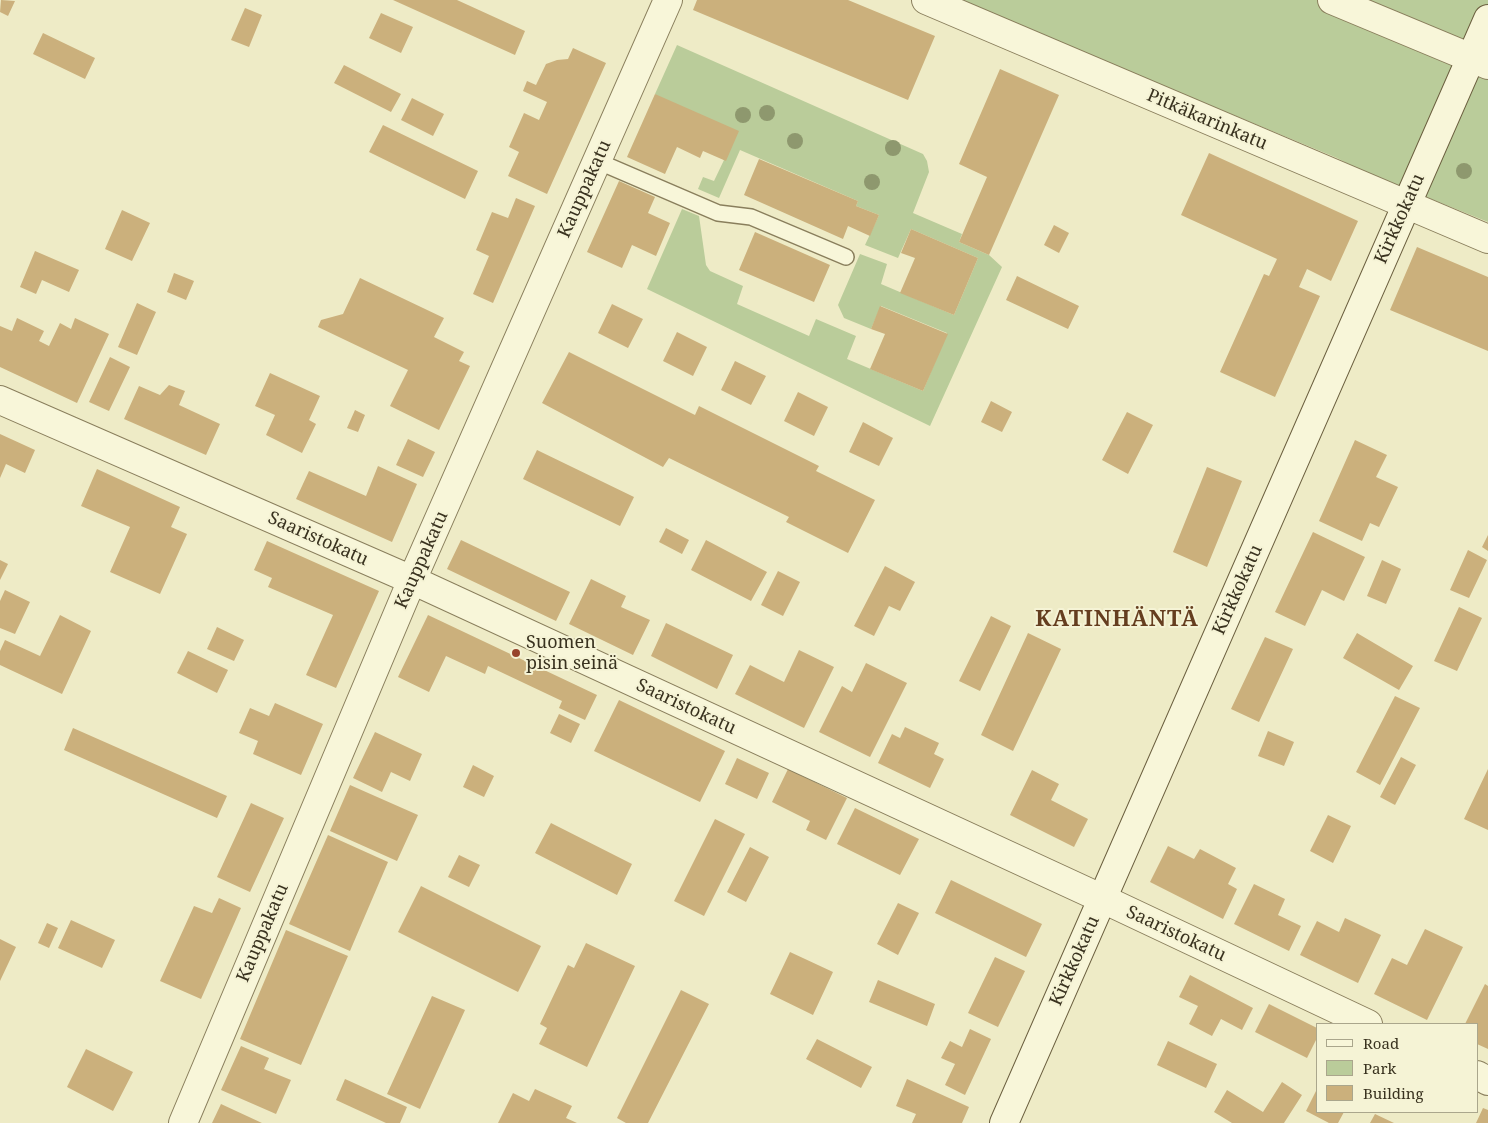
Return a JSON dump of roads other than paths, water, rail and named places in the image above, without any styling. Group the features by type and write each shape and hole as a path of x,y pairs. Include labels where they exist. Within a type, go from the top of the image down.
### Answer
{"street":[{"name":"Kauppakatu","path":"183,1123 412,580 668,0"},
{"name":"Pitkäkarinkatu","path":"926,0 1488,239"},
{"path":"1332,0 1480,61"},
{"name":"Kirkkokatu","path":"1004,1123 1406,204 1480,61 1488,19"},
{"name":"Saaristokatu","path":"0,400 412,580 1103,899 1366,1023"}],"lane":[{"path":"597,161 718,213 751,217 846,257"}],"place":[{"name":"Suomen pisin seinä","path":"516,653"}],"district":[{"name":"KATINHÄNTÄ","path":"1117,620"}]}
